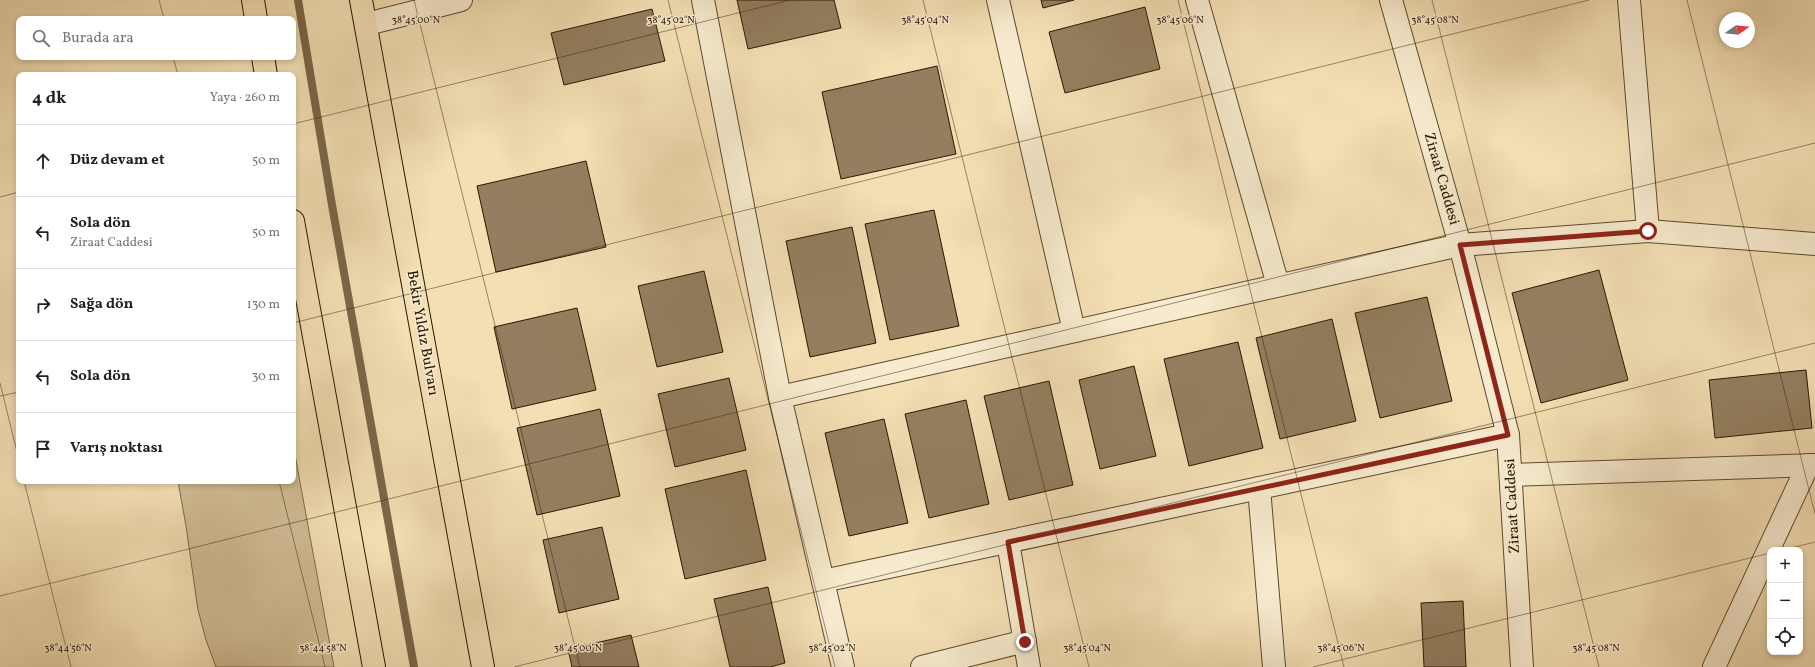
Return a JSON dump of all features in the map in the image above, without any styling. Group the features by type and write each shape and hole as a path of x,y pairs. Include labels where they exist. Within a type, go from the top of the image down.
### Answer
{"main road":[{"path":"252,0 255,16"},
{"name":"Bekir Yıldız Bulvarı","path":"361,0 483,667"},
{"path":"264,60 266,72"},
{"path":"296,238 374,667"}],"street":[{"path":"366,24 461,0"},
{"path":"703,0 780,397 843,667"},
{"path":"998,0 1074,331"},
{"path":"1197,0 1278,286"},
{"name":"Ziraat Caddesi","path":"1391,0 1460,245 1508,435 1522,667"},
{"path":"1629,0 1648,231"},
{"path":"780,397 1460,245 1648,231 1815,244"},
{"path":"824,581 1508,435"},
{"path":"1511,475 1811,465 1714,667"},
{"path":"1260,488 1274,667"},
{"path":"1008,542 1029,667"},
{"path":"922,667 1025,642"}],"shaded area":[{"path":"296,460 334,667 216,667 206,640 198,610 179,484 296,484"}],"building":[{"path":"737,0 834,0 841,28 748,49"},
{"path":"1041,0 1074,0 1043,8"},
{"path":"1145,7 1160,69 1065,93 1049,32"},
{"path":"652,9 665,61 564,85 551,33"},
{"path":"937,66 956,154 841,179 822,92"},
{"path":"586,161 606,247 496,272 477,186"},
{"path":"934,210 959,326 890,340 865,224"},
{"path":"852,227 876,343 810,357 786,241"},
{"path":"1599,270 1628,380 1541,403 1512,293"},
{"path":"704,271 723,352 657,367 638,286"},
{"path":"1427,297 1452,401 1380,418 1355,313"},
{"path":"577,308 596,390 512,409 494,327"},
{"path":"1332,319 1356,421 1280,439 1256,338"},
{"path":"1238,342 1263,448 1189,466 1164,359"},
{"path":"1134,366 1156,456 1100,469 1079,380"},
{"path":"1806,370 1812,428 1715,438 1709,380"},
{"path":"729,378 746,450 675,467 658,394"},
{"path":"1049,381 1073,485 1009,500 984,396"},
{"path":"966,400 989,504 929,518 905,414"},
{"path":"600,409 620,496 537,515 517,428"},
{"path":"884,419 908,523 849,536 825,433"},
{"path":"746,470 766,560 685,579 665,489"},
{"path":"602,527 619,599 559,613 543,540"},
{"path":"768,587 785,663 770,667 730,667 714,599"},
{"path":"1463,601 1466,667 1424,667 1421,603"},
{"path":"631,635 639,667 572,667 568,649"}],"waterway":[{"path":"298,0 332,205 414,667"}],"route":[{"path":"1025,642 1008,542 1508,435 1460,245 1648,231"}]}
